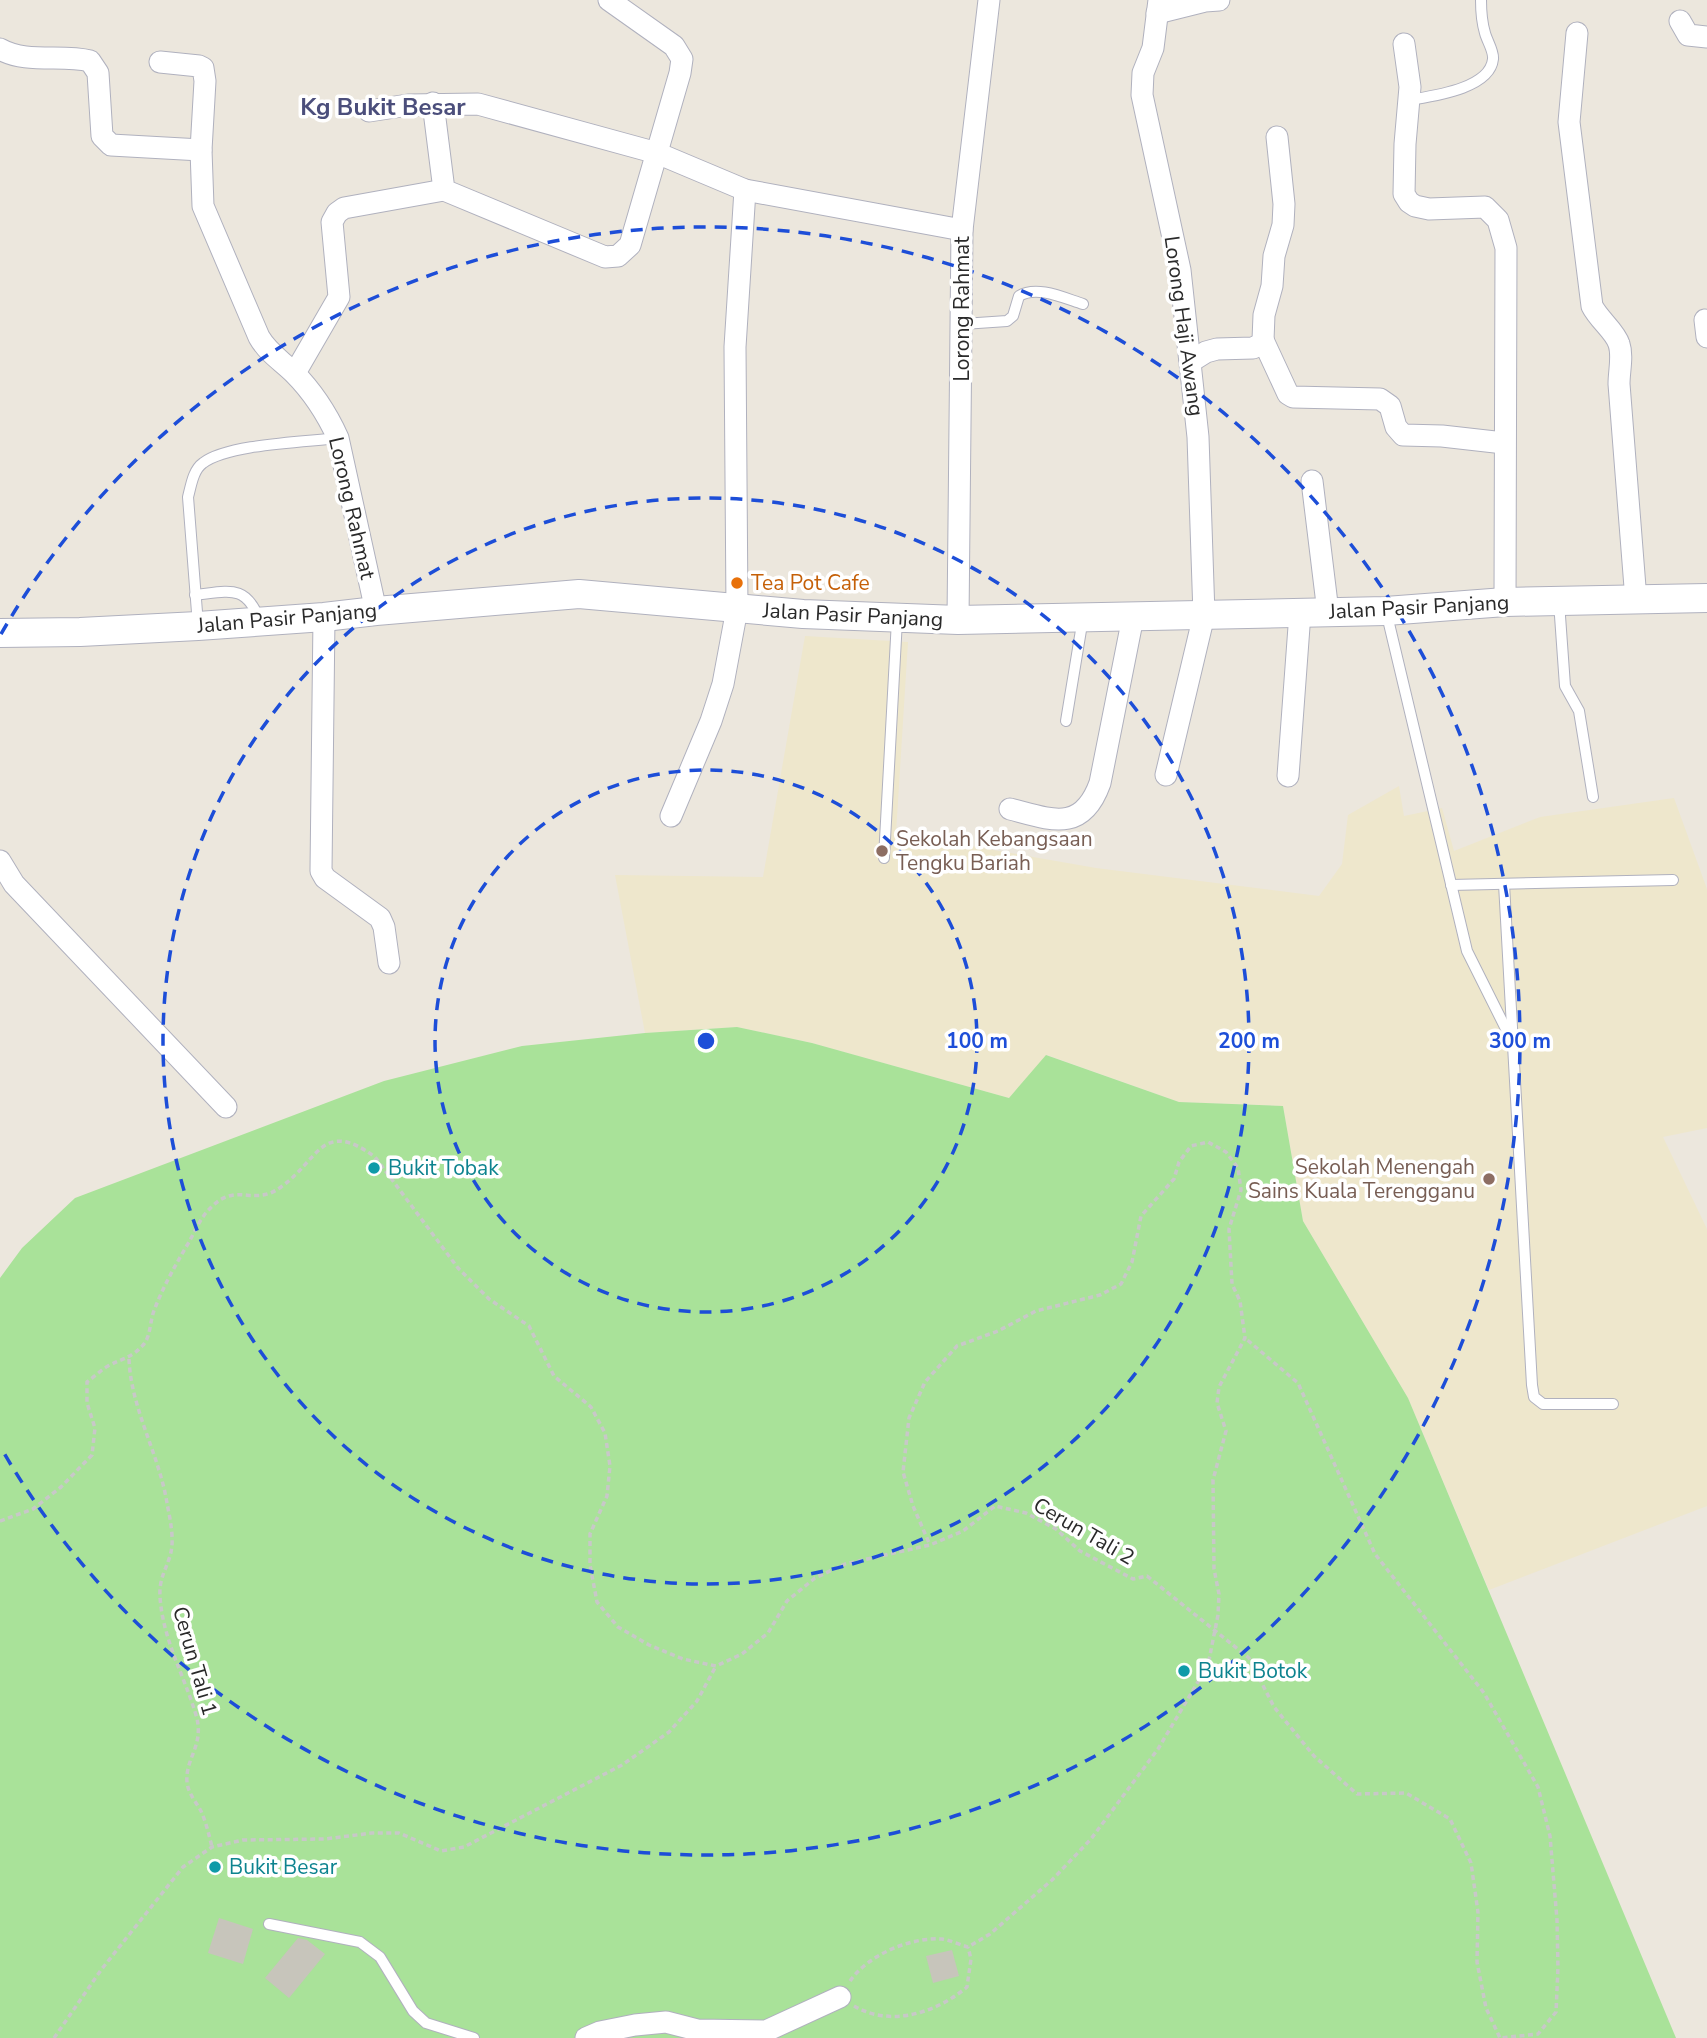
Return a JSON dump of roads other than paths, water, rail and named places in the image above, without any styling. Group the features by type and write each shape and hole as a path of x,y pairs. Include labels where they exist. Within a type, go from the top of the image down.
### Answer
{"main road":[{"name":"Jalan Pasir Panjang","path":"0,634 198,626 579,594 737,609 958,620 1386,611 1505,602 1707,598"}],"street":[{"path":"295,373 339,297 332,222 344,208 444,190 605,257 618,256 630,245 682,59 674,46 609,0"},
{"name":"Lorong Rahmat","path":"958,620 962,230 989,0"},
{"path":"1158,6 1219,0"},
{"name":"Lorong Haji Awang","path":"1158,6 1153,48 1143,73 1142,95 1181,270 1198,437 1204,615 1166,775"},
{"path":"1680,21 1688,35 1707,37"},
{"path":"1577,33 1569,122 1592,306 1614,335 1620,351 1619,384 1636,600"},
{"path":"1404,44 1410,87 1404,194 1415,206 1429,209 1485,207 1498,220 1506,248 1505,602"},
{"path":"0,49 19,56 76,57 90,61 99,73 102,136 111,145 201,150"},
{"name":"Lorong Rahmat","path":"160,62 204,68 201,150 203,206 259,338 270,353 295,373 328,415 338,438 376,611"},
{"path":"433,103 444,190"},
{"path":"369,111 433,103 478,104 657,153 745,190 962,230"},
{"path":"1277,137 1284,204 1283,225 1274,256 1272,286 1264,315 1263,340 1288,394 1293,397 1380,399 1390,406 1396,427 1403,435 1504,443"},
{"path":"671,816 711,721 723,684 737,609 735,347 745,190"},
{"path":"1190,362 1217,349 1253,348 1263,340"},
{"path":"1312,481 1328,612"},
{"path":"1287,776 1300,612"},
{"path":"324,617 321,871 325,878 380,918 384,927 389,963"},
{"path":"1010,810 1050,820 1069,818 1084,812 1094,801 1100,783 1133,617"},
{"path":"0,862 7,885 226,1107"},
{"path":"586,2038 600,2032 666,2022 697,2031 766,2031 840,1997"}],"lane":[{"path":"1409,100 1471,85 1487,75 1493,58 1484,31 1481,0"},
{"path":"962,324 1007,321 1013,316 1019,296 1026,292 1044,293 1083,303"},
{"path":"198,626 188,497 193,478 201,464 219,453 338,438"},
{"path":"195,595 225,592 242,594 254,604 260,621"},
{"path":"1559,602 1564,686 1579,711 1593,797"},
{"path":"1386,611 1467,951 1513,1042"},
{"path":"884,858 897,617"},
{"path":"1066,721 1083,618"},
{"path":"1451,885 1673,880"},
{"path":"1504,884 1534,1397 1543,1404 1613,1404"},
{"path":"269,1924 359,1941 380,1957 413,2011 420,2017 426,2022 474,2038"}],"place":[{"name":"Tea Pot Cafe","path":"737,583"},
{"name":"Sekolah Kebangsaan Tengku Bariah","path":"882,851"},
{"name":"Bukit Tobak","path":"374,1168"},
{"name":"Sekolah Menengah Sains Kuala Terengganu","path":"1489,1179"},
{"name":"Bukit Botok","path":"1184,1671"},
{"name":"Bukit Besar","path":"215,1867"}],"district":[{"name":"Kg Bukit Besar","path":"383,107"}]}
